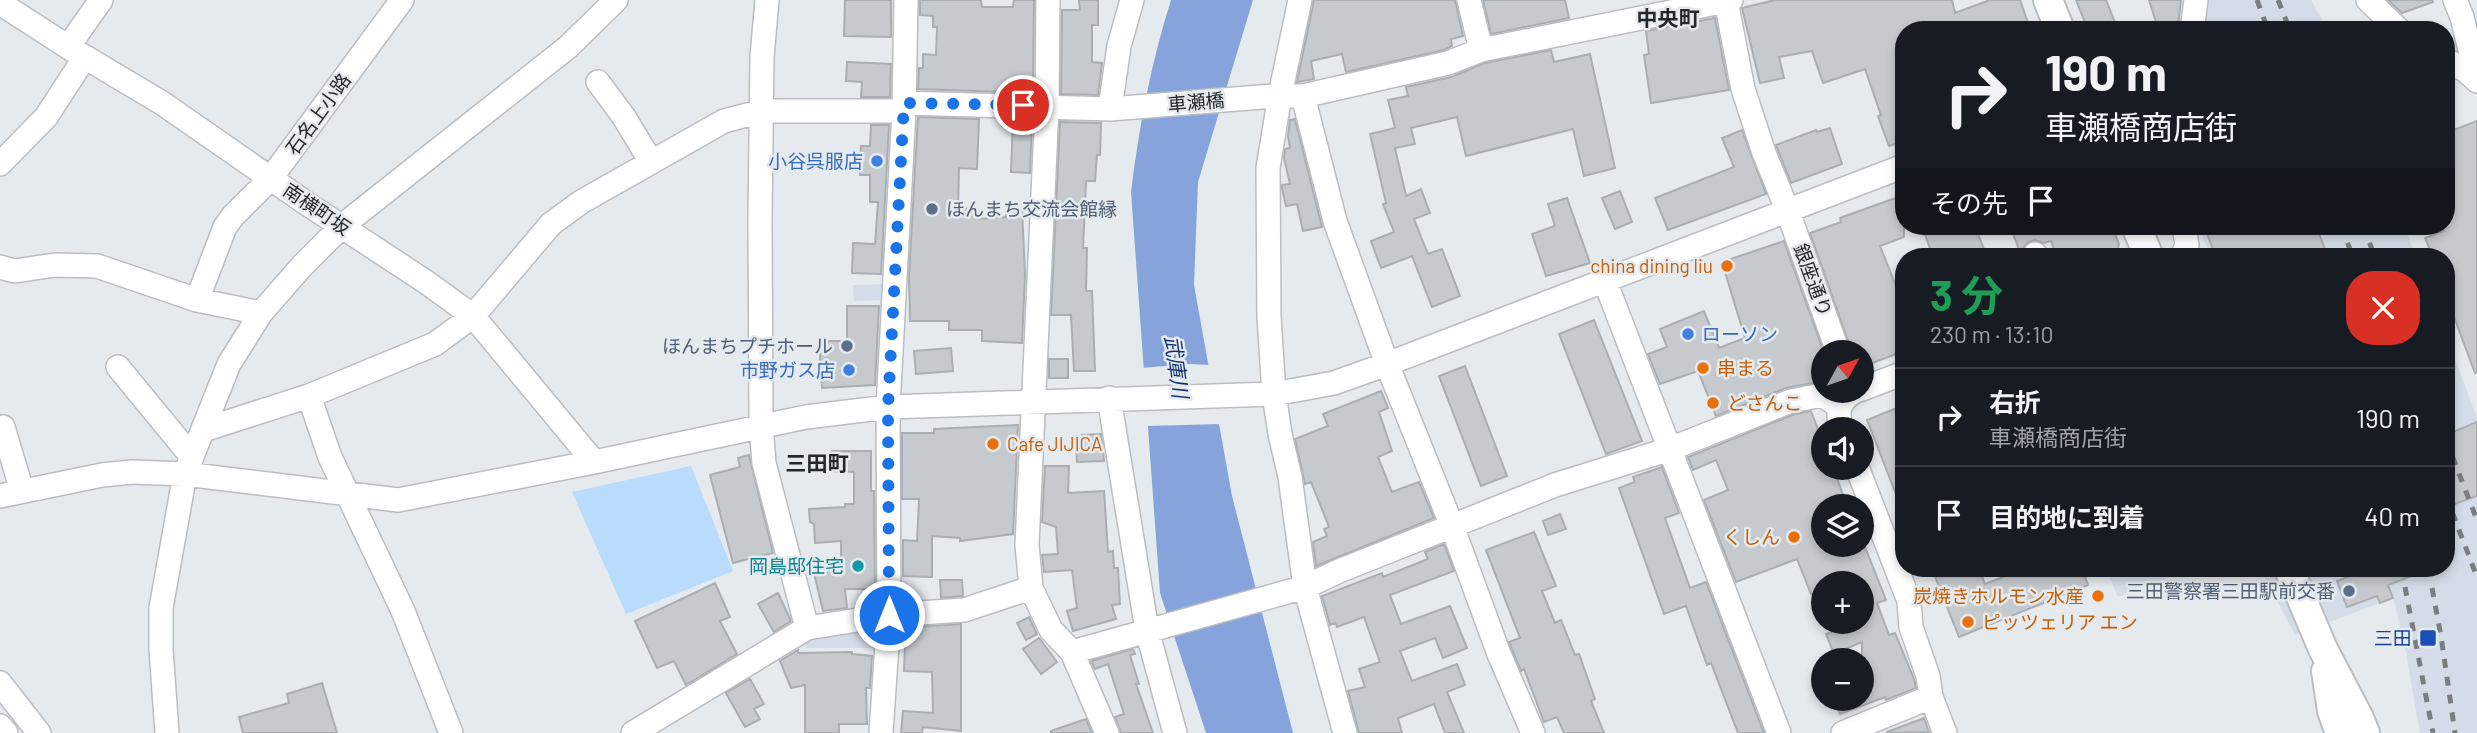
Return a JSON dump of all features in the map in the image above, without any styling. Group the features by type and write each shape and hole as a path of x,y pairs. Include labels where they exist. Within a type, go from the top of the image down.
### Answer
{"main road":[{"path":"2048,0 2056,21"},
{"path":"2292,577 2323,649 2360,718 2365,733"},
{"path":"2323,649 2332,711 2340,733"}],"street":[{"path":"0,164 46,117 101,0"},
{"name":"石名上小路","path":"198,300 225,227 271,178 402,0"},
{"path":"167,733 161,608 189,466 229,364 261,313 341,226 568,47 616,0"},
{"path":"767,0 762,57 761,426 764,463 807,628"},
{"path":"881,733 889,615 888,407 904,107 906,0"},
{"path":"1048,0 1047,106 1027,545 1031,588 1051,630 1072,652 1107,733"},
{"path":"1114,109 1119,46 1132,0"},
{"path":"1300,0 1277,96 1268,169 1271,394 1290,477 1301,589 1345,733"},
{"path":"1469,0 1480,50"},
{"path":"2194,21 2196,0"},
{"path":"2368,0 2390,21"},
{"path":"2455,0 2462,17 2468,65"},
{"name":"車瀬橋","path":"203,430 309,396 435,344 472,316 551,224 581,202 724,121 762,111 1047,106 1114,109 1303,96 1448,63 1480,50 1729,1"},
{"name":"銀座通り","path":"1729,1 1743,89 1834,340"},
{"name":"南横町坂","path":"0,3 162,103 472,316 594,463"},
{"path":"598,82 624,117 651,162"},
{"path":"1303,96 1335,221 1499,654 1533,733"},
{"path":"0,428 3,427 11,494 102,475 189,466 398,500 594,463 806,417 888,407 1271,394 1334,383 1387,364 1895,169"},
{"path":"0,267 15,271 55,265 97,266 198,300 261,313"},
{"path":"1605,281 1779,733"},
{"path":"118,367 189,466"},
{"path":"1874,388 1895,377"},
{"path":"309,396 346,493 403,611 451,733"},
{"path":"1072,652 1301,589 1339,571 1555,485 1670,449 1791,401 1811,397"},
{"path":"1114,398 1150,629 1175,733"},
{"path":"1862,480 1895,565"},
{"path":"1900,577 1909,601 1911,627 1928,676 1931,697 1945,733"},
{"path":"633,733 807,628 889,615 964,610 1031,588"},
{"path":"0,683 39,733"},
{"path":"1843,733 1931,697"},
{"path":"0,726 6,733"}],"shaded area":[{"path":"2208,0 2311,0 2323,21 2205,21"},
{"path":"2202,235 2407,235 2413,248 2207,248"},
{"path":"885,284 886,300 854,301 853,285"},
{"path":"2455,359 2477,418 2477,733 2420,733 2404,642 2393,598 2295,635 2264,577 2455,577"},
{"path":"691,466 733,571 626,614 572,492"},
{"path":"2109,577 2170,577 2118,597"},
{"path":"876,630 876,648 806,648 804,635"}],"water":[{"name":"武庫川","path":"1171,0 1253,0 1198,182 1194,285 1232,496 1293,733 1206,733 1160,593 1131,192 1146,95"}],"pier":[{"path":"1212,365 1223,424 1144,426 1140,368"}],"building":[{"path":"845,0 891,0 891,37 844,36"},
{"path":"920,0 981,0 982,7 1013,7 1014,0 1034,0 1033,93 918,89 923,54 936,55 937,27 933,27 933,16 920,15"},
{"path":"1079,0 1098,0 1098,25 1092,25 1092,62 1102,63 1098,95 1061,94 1062,10 1080,10"},
{"path":"1314,0 1455,0 1463,36 1451,39 1452,46 1444,50 1346,72 1342,54 1311,61 1314,79 1297,82"},
{"path":"1483,0 1565,0 1569,18 1491,34"},
{"path":"1775,0 1952,0 1955,13 1990,0 2020,0 2027,21 1895,21 1895,144 1889,146 1865,69 1823,83 1812,51 1779,57 1784,78 1760,83 1742,8"},
{"path":"2076,0 2106,0 2114,21 2084,21"},
{"path":"2149,0 2181,0 2178,21 2156,21"},
{"path":"2388,0 2432,0 2433,2 2402,13"},
{"path":"1715,18 1729,90 1651,103 1644,55 1649,54 1646,31"},
{"path":"1551,50 1554,62 1590,54 1615,168 1584,176 1573,129 1466,156 1457,117 1411,128 1415,144 1395,148 1406,196 1421,189 1430,213 1414,219 1428,254 1442,249 1460,296 1432,307 1412,256 1381,268 1371,241 1394,232 1383,204 1386,203 1370,134 1395,128 1388,100 1408,96 1406,87 1451,77 1485,63"},
{"path":"847,62 891,64 890,97 861,97 862,82 846,81"},
{"path":"918,117 979,119 977,169 959,168 958,209 977,208 978,219 1006,217 1006,210 1022,209 1025,275 1022,343 982,341 982,330 949,330 949,321 910,321 909,275"},
{"path":"1295,119 1322,227 1303,231 1297,204 1286,206 1282,189 1282,185 1290,184 1284,158 1285,149 1290,148 1290,120"},
{"path":"1013,120 1032,121 1030,173 1011,172"},
{"path":"2477,121 2475,373 2455,319 2455,248 2429,248 2425,238 2433,235 2455,235 2455,130"},
{"path":"1060,122 1101,123 1100,155 1097,155 1095,181 1086,181 1083,248 1087,248 1086,291 1092,291 1095,371 1074,371 1071,315 1051,315"},
{"path":"871,125 889,125 881,274 852,273 853,243 875,244 878,202 870,202 870,175 860,175 861,146 870,146"},
{"path":"1830,128 1842,164 1791,183 1776,145 1816,130 1817,132"},
{"path":"1742,130 1766,194 1668,230 1655,198 1734,167 1722,138"},
{"path":"1620,191 1632,222 1615,229 1602,198"},
{"path":"1567,198 1590,263 1546,276 1532,234 1555,226 1548,204"},
{"path":"1895,198 1895,235 1904,237 1880,246 1895,284 1895,354 1874,362 1874,340 1848,340 1810,233 1841,222 1840,218"},
{"path":"1925,235 1978,235 1984,248 1930,248"},
{"path":"2013,235 2116,235 2119,244 2118,248 2054,248 2051,241 2043,243 2035,240 2018,248"},
{"path":"2207,235 2319,235 2325,248 2213,248"},
{"path":"1784,241 1819,340 1811,340 1811,383 1786,388 1716,416 1698,371 1660,384 1648,354 1667,347 1660,329 1704,311 1719,348 1745,338 1722,262"},
{"path":"847,306 879,306 875,385 822,388 819,341 847,341"},
{"path":"1594,320 1642,441 1606,454 1559,334"},
{"path":"951,348 953,371 916,374 914,351"},
{"path":"1049,359 1068,359 1068,378 1049,378"},
{"path":"1465,366 1507,476 1481,486 1439,376"},
{"path":"1381,391 1388,408 1379,412 1392,451 1378,457 1392,492 1419,482 1434,518 1316,566 1313,542 1327,536 1324,529 1329,527 1311,482 1305,484 1295,439 1328,426 1323,414"},
{"path":"1895,409 1895,492 1874,438 1874,417"},
{"path":"1811,411 1813,417 1811,417 1811,480 1838,480 1843,494 1811,494 1811,557 1869,557 1886,600 1877,603 1889,635 1895,633 1914,679 1916,688 1886,700 1885,697 1874,701 1874,648 1862,648 1862,642 1848,648 1832,648 1826,634 1874,634 1874,571 1811,571 1811,594 1797,559 1736,582 1704,500 1728,490 1716,460 1693,470 1688,457 1795,414"},
{"path":"2477,422 2477,496 2455,504 2455,431"},
{"path":"1018,425 1013,534 960,541 960,538 932,536 932,577 903,576 903,540 917,541 919,499 902,499 902,433 934,433 934,429"},
{"path":"1101,434 1104,461 1077,462 1076,446 1083,445 1082,435"},
{"path":"832,451 871,451 875,589 845,589 847,608 823,611 814,573 841,567 841,541 815,543 814,524 810,522 809,509 854,504 854,472 831,471"},
{"path":"749,455 773,553 733,563 710,475 740,467 738,458"},
{"path":"1045,466 1069,466 1068,493 1104,491 1108,552 1113,551 1114,568 1118,568 1120,604 1112,605 1116,619 1073,631 1067,611 1077,608 1072,570 1044,572 1042,555 1058,554 1056,527 1042,522"},
{"path":"1662,467 1679,513 1665,518 1690,588 1706,582 1764,733 1738,733 1711,663 1707,665 1686,606 1664,614 1619,488 1635,482 1633,477"},
{"path":"1560,514 1566,529 1548,535 1543,521"},
{"path":"1534,532 1556,586 1542,591 1555,623 1561,620 1575,655 1579,654 1595,699 1591,701 1604,733 1564,733 1557,717 1544,722 1524,669 1521,671 1509,642 1520,638 1486,550"},
{"path":"1444,544 1454,571 1390,595 1401,624 1450,606 1467,648 1443,658 1435,638 1400,651 1412,681 1457,664 1465,685 1447,692 1464,733 1445,733 1434,704 1398,718 1402,733 1359,733 1348,691 1365,687 1359,669 1380,662 1364,617 1337,627 1335,623 1330,625 1322,596 1382,573 1383,577 1428,559 1425,552"},
{"path":"1935,577 1982,577 1985,584 2003,577 2085,577 2088,585 1959,637"},
{"path":"2348,577 2409,577 2388,585 2393,598 2380,603 2377,596 2347,607 2337,581"},
{"path":"940,580 962,580 963,596 941,598"},
{"path":"715,583 730,617 720,621 737,654 686,685 674,661 657,668 635,621"},
{"path":"778,593 791,621 774,632 758,604"},
{"path":"1029,617 1037,634 1026,640 1017,623"},
{"path":"961,624 961,731 923,727 922,733 901,733 903,711 933,713 932,672 904,671 905,643 901,643 902,628"},
{"path":"1039,638 1057,662 1041,674 1023,649"},
{"path":"1133,649 1135,654 1130,655 1139,684 1136,684 1153,733 1121,733 1115,717 1124,714 1108,664 1095,669 1091,661"},
{"path":"798,650 798,653 852,652 872,656 870,688 866,688 867,724 839,724 839,733 805,733 805,685 791,688 780,661"},
{"path":"750,679 764,704 754,709 760,719 745,727 726,693"},
{"path":"322,683 337,733 243,733 239,717 289,703 287,694"},
{"path":"1924,718 1929,732 1887,733 1887,732"},
{"path":"1086,719 1092,733 1051,733 1051,731"}],"railway":[{"path":"2257,0 2265,21"},
{"path":"2278,0 2286,21"},
{"path":"2344,235 2350,248"},
{"path":"2366,235 2372,248"},
{"path":"2455,463 2477,520"},
{"path":"2455,520 2477,577"},
{"path":"2405,587 2433,733"},
{"path":"2432,588 2455,733"}],"place":[{"name":"小谷呉服店","path":"877,161"},
{"name":"ほんまち交流会館縁","path":"932,209"},
{"name":"china dining liu","path":"1727,266"},
{"name":"ローソン","path":"1688,334"},
{"name":"ほんまちプチホール","path":"847,346"},
{"name":"串まる","path":"1703,368"},
{"name":"市野ガス店","path":"849,370"},
{"name":"どさんこ","path":"1713,403"},
{"name":"Cafe JIJICA","path":"993,444"},
{"name":"くしん","path":"1794,537"},
{"name":"岡島邸住宅","path":"858,566"},
{"name":"三田警察署三田駅前交番","path":"2349,591"},
{"name":"炭焼きホルモン水産","path":"2098,596"},
{"name":"ピッツェリア エン","path":"1968,622"},
{"name":"三田","path":"2428,638"}],"district":[{"name":"中央町","path":"1668,19"},
{"name":"三田町","path":"817,464"}],"route":[{"path":"889,615 888,407 904,103 1023,105"}]}
